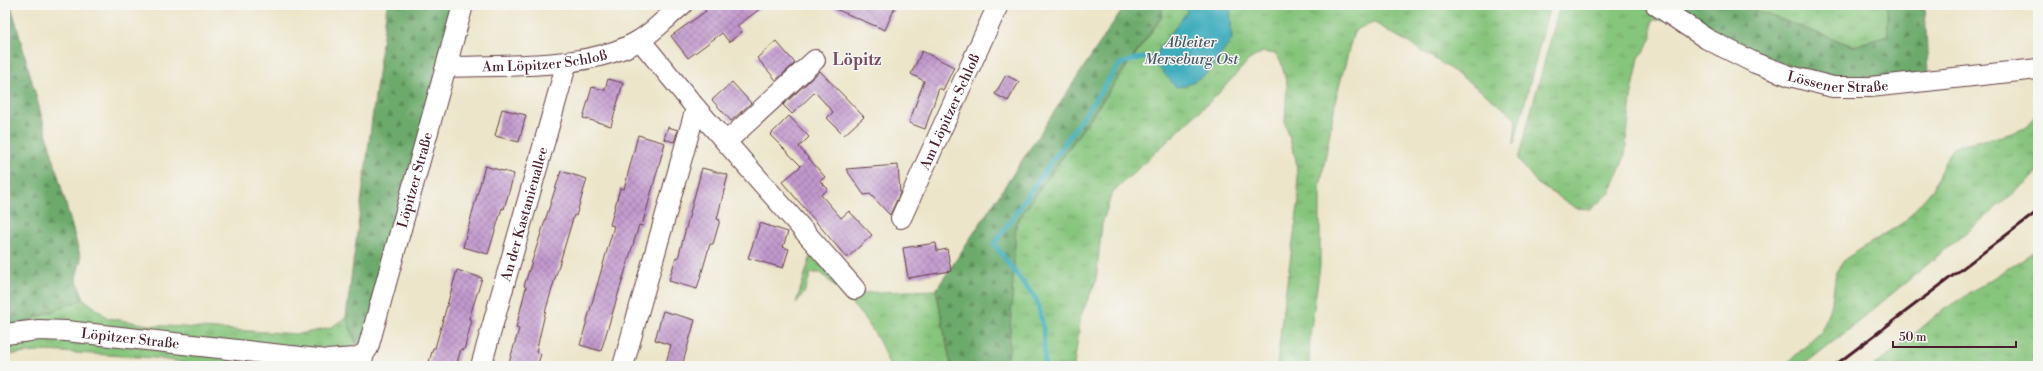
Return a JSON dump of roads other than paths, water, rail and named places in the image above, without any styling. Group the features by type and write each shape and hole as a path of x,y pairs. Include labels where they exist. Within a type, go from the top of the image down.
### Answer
{"street":[{"name":"Löpitzer Straße","path":"5,334 39,330 66,331 327,360 355,358 362,360 368,348 463,5"},
{"name":"Am Löpitzer Schloß","path":"446,67 566,62 603,55 640,40 682,5"},
{"name":"Am Löpitzer Schloß","path":"901,218 998,5"},
{"name":"Lössener Straße","path":"1656,5 1707,39 1755,63 1790,76 1833,87 1870,87 2038,70"},
{"path":"640,40 696,108 855,289"},
{"path":"726,142 815,60"},
{"name":"An der Kastanienallee","path":"482,366 566,62"},
{"path":"623,366 696,108"}],"water":[{"name":"Ableiter Merseburg Ost","path":"1185,5 1230,5 1232,39 1209,72 1186,86 1176,87 1155,63 1159,49 1187,12"}],"waterway":[{"name":"Ableiter Merseburg Ost","path":"1045,366 1043,326 1037,301 994,244 1120,64 1135,59 1157,57"}],"railway":[{"path":"1834,366 2038,211"}],"district":[{"name":"Löpitz","path":"857,59"}]}
